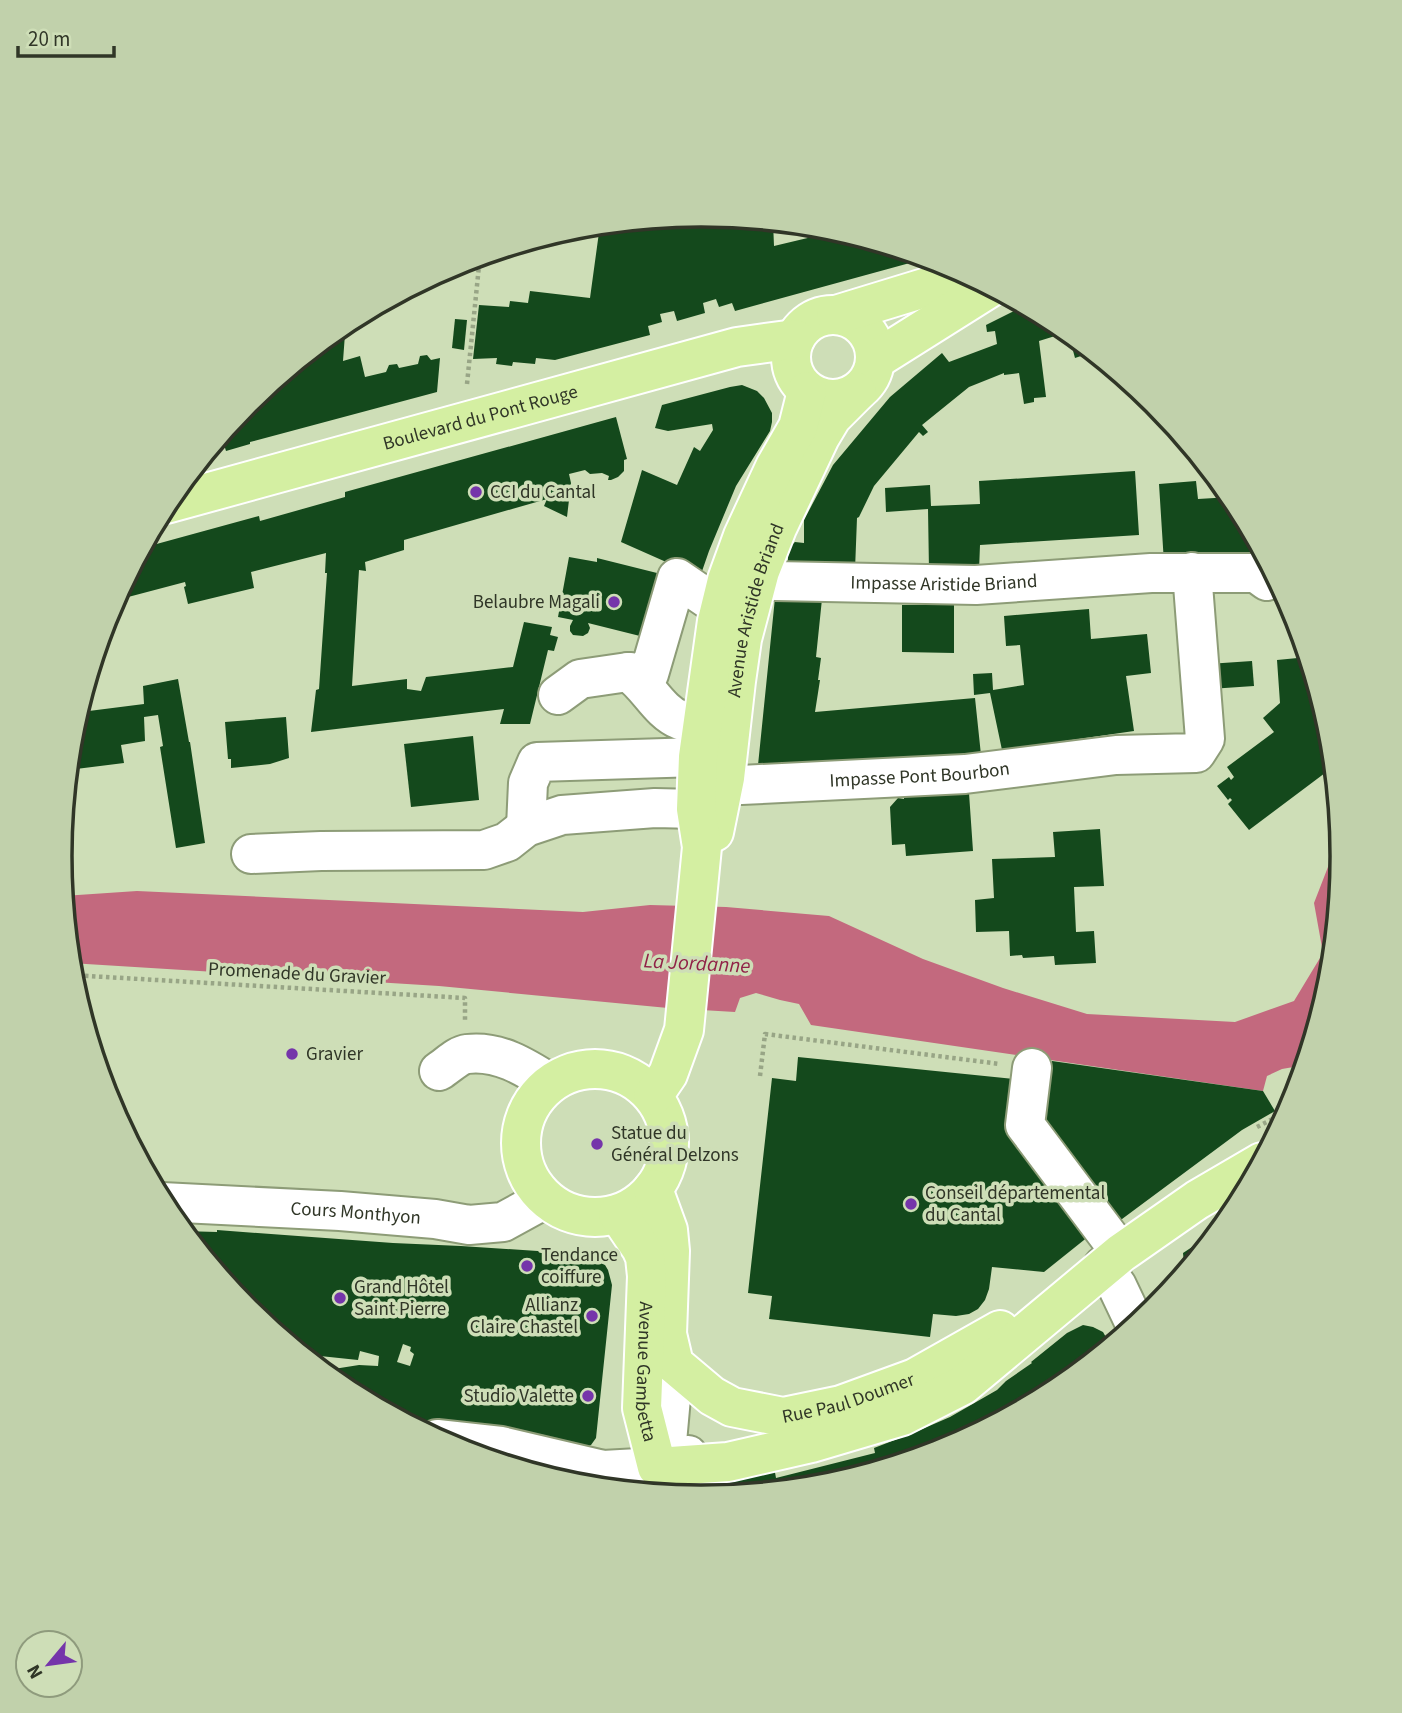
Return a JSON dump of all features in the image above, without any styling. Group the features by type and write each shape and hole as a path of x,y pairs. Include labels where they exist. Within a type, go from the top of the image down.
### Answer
{"main road":[{"path":"836,315 952,280"},
{"name":"Avenue Aristide Briand","path":"707,790 760,571 820,438 832,417 866,377 981,293"},
{"path":"836,315 857,322 868,332 874,346 866,377 846,398 833,400 807,391 792,367 791,353 795,339 804,327 816,319 836,315"},
{"name":"Boulevard du Pont Rouge","path":"184,499 737,347 795,339"},
{"name":"Avenue Aristide Briand","path":"653,1096 668,1074 684,1030 707,790 710,668 720,608 743,536 775,467 798,427 807,391"},
{"path":"760,571 753,551 785,477 793,435"},
{"path":"720,608 738,664"},
{"path":"592,1068 615,1071 636,1081 653,1096 665,1118 669,1143 665,1167 653,1189 637,1204 618,1213 592,1217 567,1212 545,1199 531,1182 523,1161 520,1140 524,1118 534,1099 550,1083 570,1072 592,1068"},
{"name":"Rue Paul Doumer","path":"674,1364 712,1396 732,1407 783,1417 841,1405 915,1378 984,1340 1112,1259 1197,1200 1246,1172"},
{"path":"653,1189 668,1230 670,1251 667,1334 674,1364"},
{"name":"Avenue Gambetta","path":"618,1213 645,1257 642,1408 655,1480"},
{"name":"Rue Paul Doumer","path":"655,1480 811,1443 902,1416 963,1385 1112,1259"}],"street":[{"name":"Impasse Aristide Briand","path":"760,571 775,581 976,585 1132,573 1256,573 1265,579"},
{"name":"Impasse Pont Bourbon","path":"707,790 741,785 965,774 1116,755 1196,753 1205,739 1192,572"},
{"path":"558,695 580,679 628,672 649,674 677,578 720,608"},
{"path":"628,672 640,680 662,708 679,720 707,790"},
{"path":"526,827 528,783 537,762 707,790"},
{"path":"251,853 484,850 507,842 526,827 562,815 655,808 707,790"},
{"path":"452,1062 498,1055 550,1083"},
{"path":"1032,1068 1025,1125 1112,1259 1117,1286 1131,1315"},
{"name":"Cours Monthyon","path":"176,1203 340,1211 435,1219 469,1225 503,1222 545,1199"},
{"path":"474,1443 501,1446 655,1480 695,1452 804,1427 896,1401 941,1380 984,1340"},
{"path":"655,1480 667,1442 674,1364"}],"path":[{"path":"467,384 479,268"},
{"name":"Promenade du Gravier","path":"83,976 465,998 452,1062"},
{"path":"760,1076 765,1034 1032,1068"}],"water":[{"path":"1330,862 1323,952 1314,903"},
{"name":"La Jordanne","path":"137,891 583,912 650,905 726,907 829,916 923,959 1087,1014 1235,1022 1294,1001 1322,954 1309,1019 1294,1067 1267,1076 1263,1091 811,1025 799,1004 756,993 740,998 735,1012 439,986 81,964 73,895"}],"building":[{"path":"701,227 773,232 774,246 811,237 864,249 909,263 735,311 732,303 719,307 716,299 703,303 705,313 677,321 674,311 660,314 662,322 648,326 650,335 555,360 536,358 535,364 513,362 512,366 496,364 497,358 473,359 479,305 509,307 510,301 528,303 530,291 590,298 598,236 619,233"},
{"path":"1014,311 1055,336 1039,341 1046,397 1034,398 1034,402 1024,404 1019,373 1004,373 969,387 922,425 928,432 923,436 919,432 874,486 857,518 855,570 788,563 788,548 795,542 804,543 804,520 833,465 890,397 942,353 949,362 997,344 995,331 987,332 986,325"},
{"path":"455,319 467,320 464,350 452,348"},
{"path":"345,338 343,361 360,356 365,377 386,372 389,365 397,364 399,368 418,364 420,356 427,355 431,360 440,358 437,392 250,442 226,451 224,446 228,442 286,383"},
{"path":"1072,349 1082,356 1075,358"},
{"path":"742,385 757,391 764,398 772,413 772,422 770,431 736,486 700,577 621,542 642,470 677,485 694,447 700,451 713,430 712,424 668,431 655,428 662,405"},
{"path":"616,417 627,459 624,460 624,471 611,480 602,473 590,474 585,470 569,474 571,483 567,517 544,506 547,499 404,540 404,550 365,562 366,571 359,570 352,686 407,679 407,689 421,691 426,677 513,667 524,622 552,627 550,635 558,637 554,651 548,650 530,724 500,724 504,709 311,732 316,690 319,689 326,553 251,572 254,588 188,604 185,582 129,597 155,545 259,516 260,521 345,497 345,492"},
{"path":"1135,471 1139,535 980,545 979,571 929,571 928,509 886,512 885,488 930,485 931,506 980,504 979,481"},
{"path":"1196,481 1198,499 1218,498 1252,553 1192,557 1164,563 1159,484"},
{"path":"569,557 597,562 597,558 657,573 644,637 588,623 588,633 583,636 573,635 570,626 573,620 558,617"},
{"path":"775,598 822,599 816,657 821,658 820,680 815,712 975,698 981,755 757,775"},
{"path":"902,605 954,605 954,653 902,652"},
{"path":"1089,609 1091,639 1147,634 1151,673 1126,676 1134,731 1002,750 990,693 974,695 973,674 992,673 993,690 1024,685 1020,645 1006,646 1004,616"},
{"path":"1298,658 1309,694 1325,773 1249,830 1228,804 1232,800 1228,800 1217,786 1229,777 1231,780 1234,777 1227,767 1274,732 1263,718 1280,703 1277,660"},
{"path":"1252,661 1254,686 1210,689 1208,664"},
{"path":"178,679 205,843 176,848 160,747 163,746 158,715 144,717 145,741 121,745 124,763 78,769 89,711 144,704 143,686"},
{"path":"286,717 289,758 270,764 231,768 225,722"},
{"path":"473,736 479,800 411,807 404,744"},
{"path":"969,793 973,851 906,856 905,844 892,845 890,807 898,798"},
{"path":"1100,829 1104,886 1074,887 1076,932 1094,931 1096,963 1055,965 1054,956 1010,956 1009,931 976,932 975,900 994,898 992,859 1055,857 1053,832"},
{"name":"Conseil départemental du Cantal","path":"798,1057 1014,1079 1089,1236 1044,1272 992,1267 989,1289 978,1309 956,1316 933,1314 930,1337 769,1319 772,1296 748,1293 772,1078 796,1081"},
{"path":"1052,1061 1263,1091 1275,1111 1242,1130 1118,1222 1042,1120"},
{"path":"217,1230 582,1254 594,1258 605,1265 612,1285 596,1438 587,1447 423,1421 335,1369 359,1365 378,1366 379,1356 360,1351 358,1360 318,1356 256,1301 196,1231","holes":["403,1344 411,1347 410,1351 414,1354 410,1366 397,1362"]},
{"path":"1197,1244 1184,1260 1183,1253"},
{"path":"1083,1325 1103,1332 1106,1338 1051,1380 979,1421 942,1438 864,1464 824,1474 704,1486 774,1467 776,1478 875,1453 874,1448 950,1417 997,1390 1067,1333"}],"place":[{"name":"CCI du Cantal","path":"476,492"},
{"name":"Belaubre Magali","path":"614,602"},
{"name":"Gravier","path":"292,1054"},
{"name":"Statue du Général Delzons","path":"597,1144"},
{"name":"Conseil départemental du Cantal","path":"911,1204"},
{"name":"Tendance coiffure","path":"527,1266"},
{"name":"Grand Hôtel Saint Pierre","path":"340,1298"},
{"name":"Allianz Claire Chastel","path":"592,1316"},
{"name":"Studio Valette","path":"588,1396"}]}
